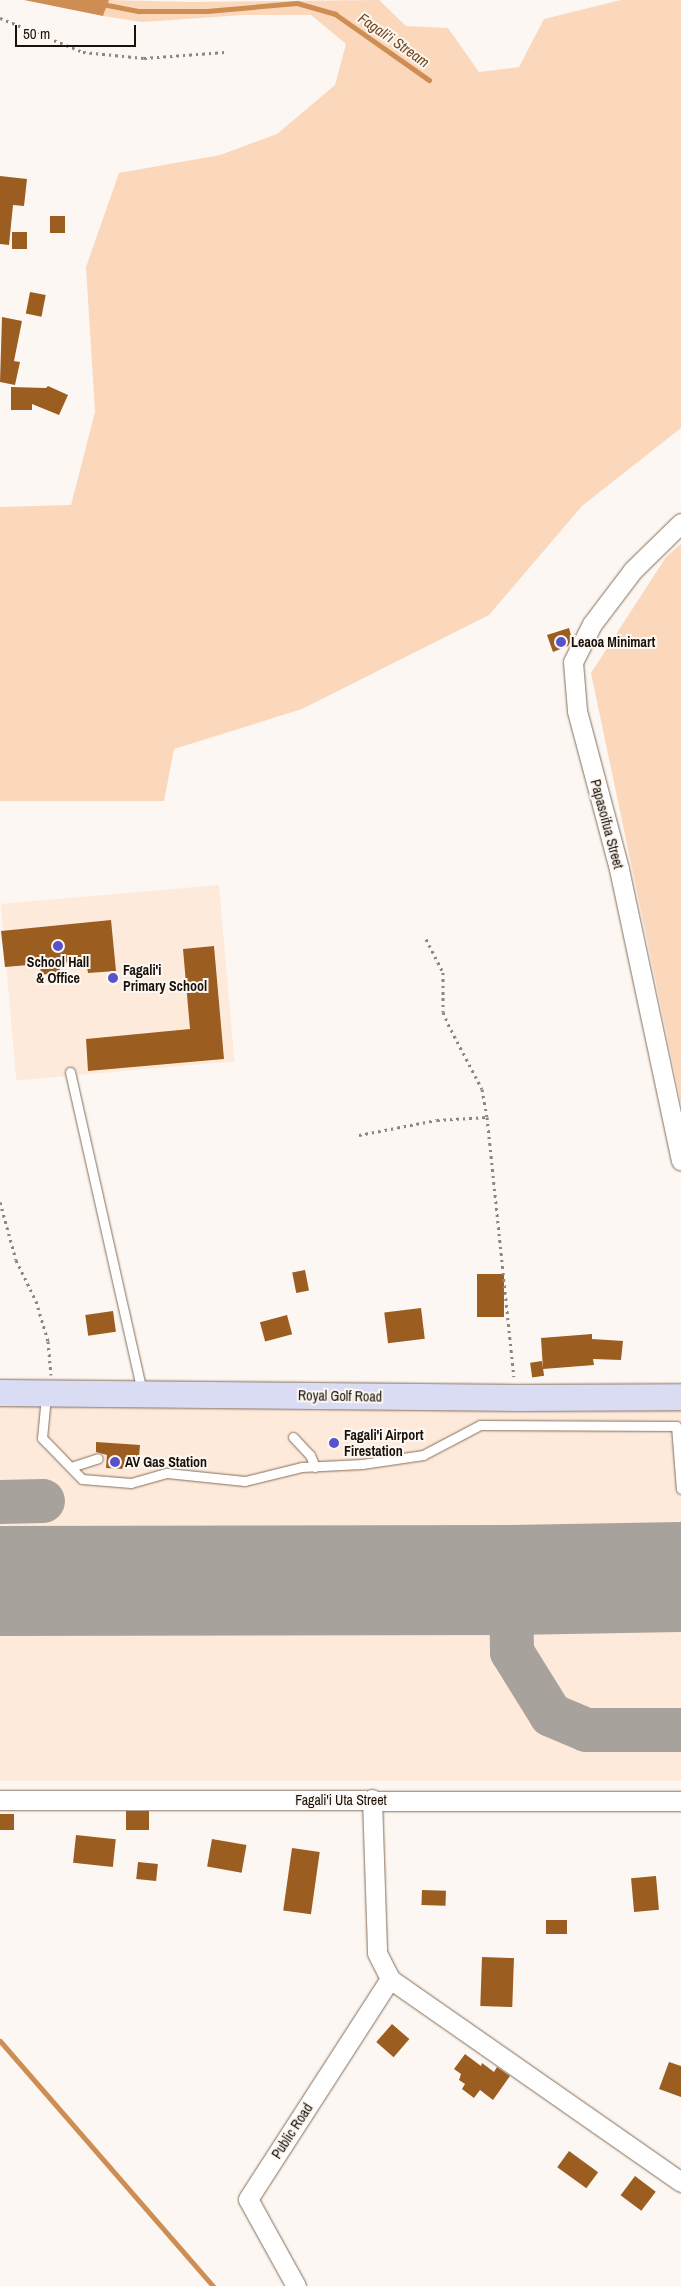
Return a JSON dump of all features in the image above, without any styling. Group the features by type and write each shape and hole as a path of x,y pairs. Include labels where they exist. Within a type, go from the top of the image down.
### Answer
{"main road":[{"name":"Royal Golf Road","path":"0,1393 516,1398 681,1396"}],"street":[{"name":"Papasoifua Street","path":"681,523 634,570 592,624 573,662 577,711 619,869 681,1160"},
{"name":"Fagali'i Uta Street","path":"0,1800 681,1800"},
{"path":"372,1800 377,1953 390,1979 681,2182"},
{"name":"Public Road","path":"296,2286 248,2199 390,1979"}],"lane":[{"path":"70,1072 143,1394"},
{"path":"49,1393 42,1438 82,1479 131,1483 167,1474 245,1481 302,1467 362,1464 423,1455 480,1425 679,1426 681,1489"},
{"path":"294,1437 310,1454 315,1467"},
{"path":"71,1467 98,1458"}],"path":[{"path":"0,18 83,52 144,58 225,52"},
{"path":"426,940 443,972 443,1012 477,1075 488,1117 516,1398"},
{"path":"359,1135 438,1120 488,1117"},
{"path":"0,1202 16,1260 36,1301 48,1341 49,1393"}],"shaded area":[{"path":"24,0 109,0 103,16"},
{"path":"109,0 191,2 379,0 406,26 448,28 479,72 519,67 544,19 621,0 681,0 681,428 582,506 489,615 302,709 174,749 164,801 0,801 0,507 71,505 95,412 86,267 119,173 220,155 277,134 335,85 346,44 311,15 244,15 142,22 103,16"},
{"path":"681,544 681,1102 591,673 666,557"},
{"name":"Fagali'i Primary School","path":"219,885 234,1061 16,1080 1,904"},
{"path":"0,1405 681,1405 681,1781 0,1781"}],"building":[{"path":"0,176 27,179 24,206 13,205 9,245 0,244"},
{"path":"50,216 65,216 65,233 50,233"},
{"path":"12,232 27,232 27,249 12,249"},
{"path":"30,292 46,295 42,317 26,314"},
{"path":"2,317 22,321 14,361 20,362 15,385 0,382"},
{"path":"48,386 68,395 59,415 32,404 32,410 11,410 11,387 46,388"},
{"name":"Leaoa Minimart","path":"569,628 572,639 568,646 553,652 547,635"},
{"name":"School Hall & Office","path":"111,920 116,971 88,973 86,961 59,963 60,972 41,975 40,964 5,967 1,931"},
{"path":"214,946 224,1059 88,1071 86,1039 190,1029 183,949"},
{"path":"305,1270 309,1291 296,1293 292,1272"},
{"path":"477,1274 504,1274 504,1317 477,1317"},
{"path":"421,1308 425,1339 388,1343 384,1313"},
{"path":"113,1311 116,1332 88,1336 85,1315"},
{"path":"287,1315 292,1334 265,1342 260,1322"},
{"path":"592,1334 592,1339 623,1341 621,1360 593,1359 594,1365 543,1369 541,1338"},
{"path":"542,1361 544,1376 532,1378 530,1363"},
{"name":"AV Gas Station","path":"96,1442 140,1445 139,1457 125,1457 124,1469 106,1468 107,1455 96,1452"},
{"path":"126,1811 149,1811 149,1830 126,1830"},
{"path":"0,1814 14,1814 14,1830 0,1830"},
{"path":"76,1835 116,1839 113,1867 73,1863"},
{"path":"212,1839 246,1845 242,1873 207,1867"},
{"path":"292,1848 320,1852 311,1914 283,1910"},
{"path":"138,1862 158,1864 156,1881 136,1879"},
{"path":"656,1876 659,1910 634,1912 631,1878"},
{"path":"422,1890 446,1891 445,1906 421,1905"},
{"path":"546,1920 567,1920 567,1934 546,1934"},
{"path":"482,1957 514,1958 512,2007 480,2006"},
{"path":"392,2024 409,2039 394,2057 376,2042"},
{"path":"465,2054 481,2066 482,2063 494,2072 497,2067 510,2076 493,2100 480,2090 474,2098 462,2089 465,2084 459,2080 461,2074 454,2069"},
{"path":"669,2062 681,2066 681,2097 659,2089"},
{"path":"569,2151 598,2172 586,2188 557,2167"},
{"path":"635,2176 656,2192 641,2211 621,2195"}],"waterway":[{"name":"Fagali'i Stream","path":"102,4 139,11 207,11 297,3 335,14 429,80"},
{"path":"0,2041 213,2286"}],"taxiway":[{"path":"0,1502 43,1501"},
{"path":"511,1580 512,1652 551,1715 586,1730 681,1730"}],"runway":[{"path":"0,1581 511,1580 681,1577"}],"place":[{"name":"Leaoa Minimart","path":"561,642"},
{"name":"School Hall & Office","path":"58,946"},
{"name":"Fagali'i Primary School","path":"113,978"},
{"name":"Fagali'i Airport Firestation","path":"334,1443"},
{"name":"AV Gas Station","path":"115,1462"}]}
